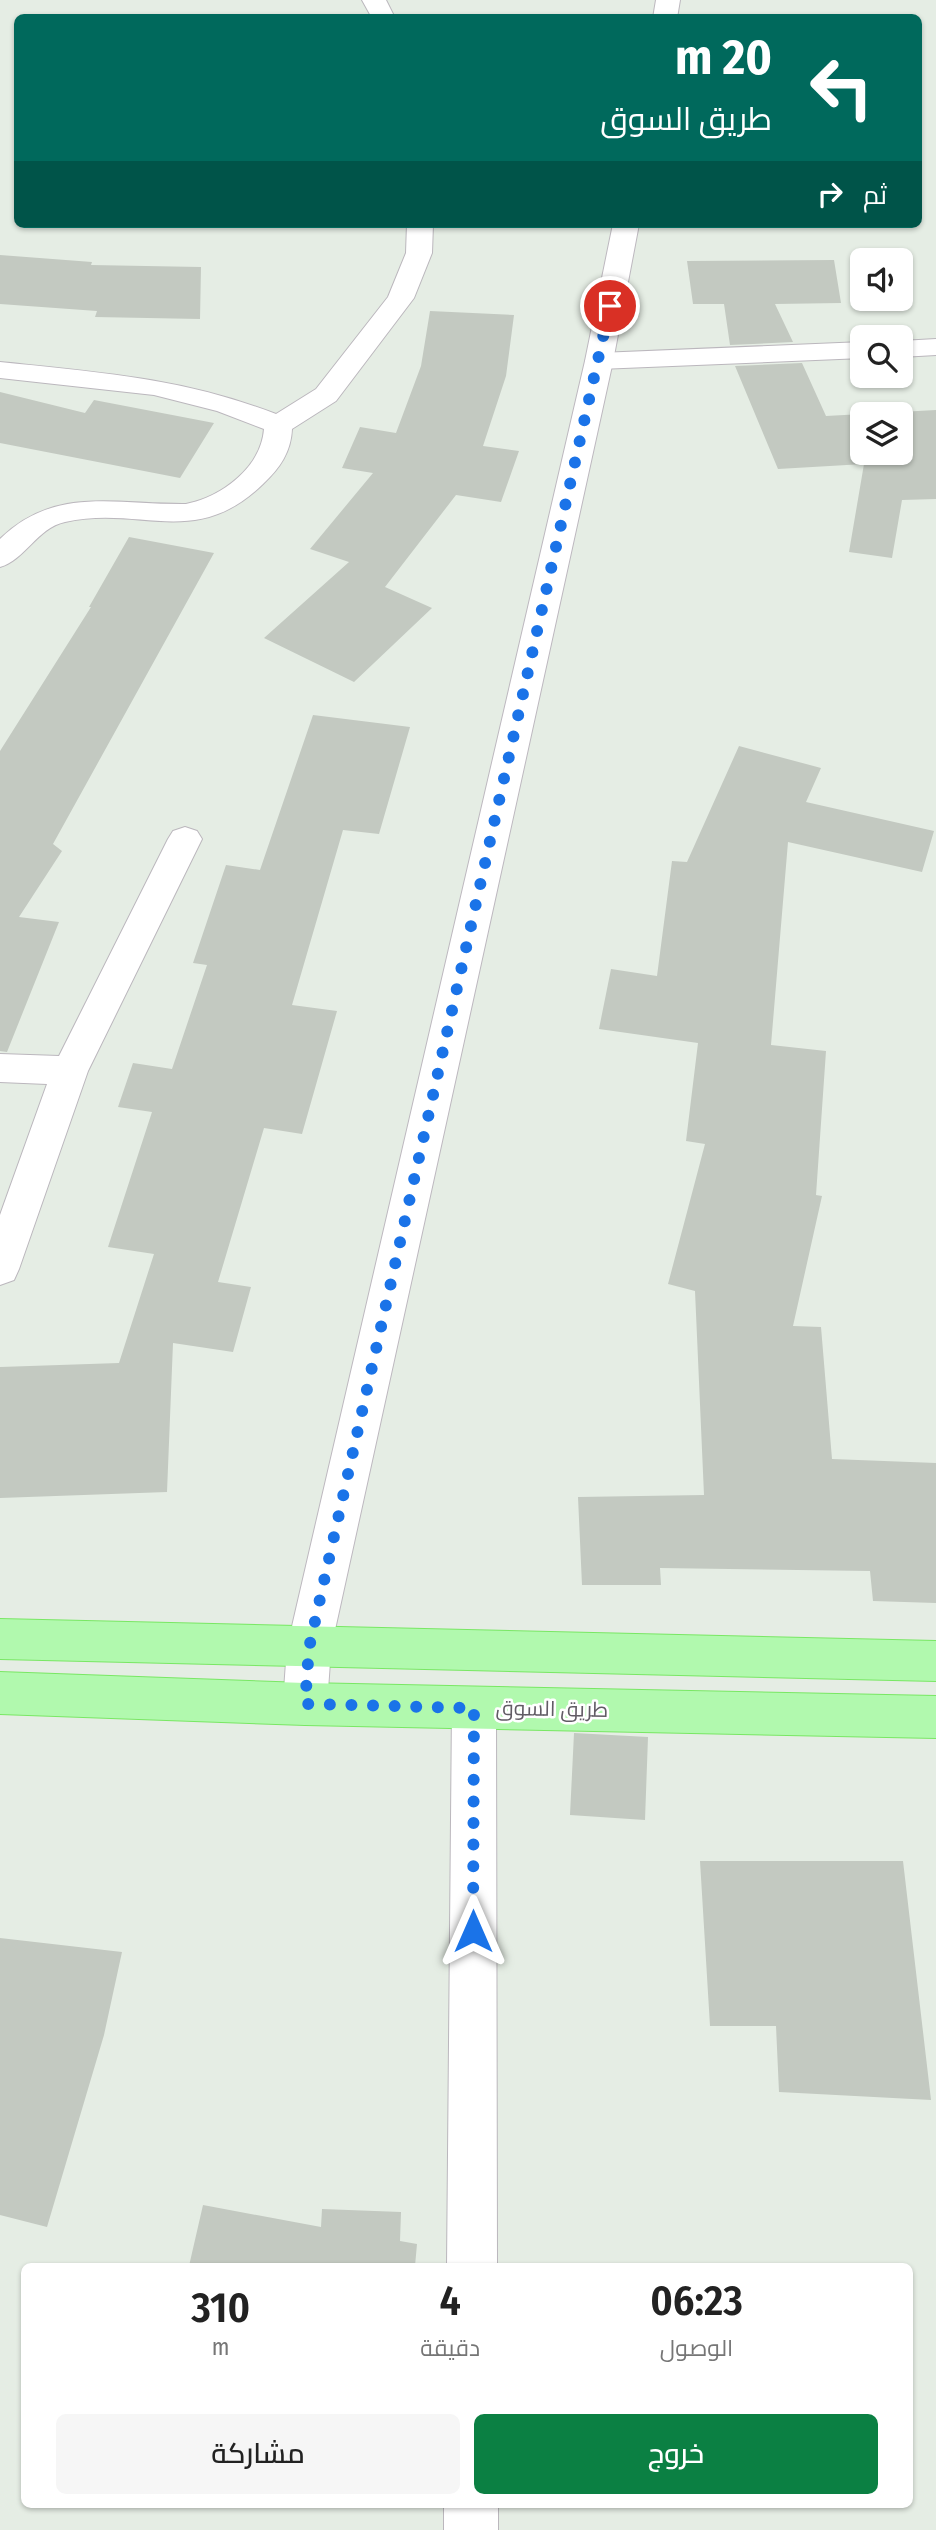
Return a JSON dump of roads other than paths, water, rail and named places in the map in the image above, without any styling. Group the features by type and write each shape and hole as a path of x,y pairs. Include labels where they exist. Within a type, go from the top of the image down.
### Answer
{"main road":[{"path":"0,1639 936,1661"},
{"name":"طريق السوق","path":"0,1693 305,1704 936,1717"}],"street":[{"path":"278,425 326,395 401,298 419,253 420,228"},
{"path":"305,1704 309,1648 599,361 624,228"},
{"path":"913,348 936,347"},
{"path":"599,361 850,351"},
{"path":"0,370 154,387 227,405 278,425"},
{"path":"0,557 26,529 58,514 89,510 198,513 220,506 246,486 277,451 278,425"},
{"path":"0,1269 70,1071 185,839"},
{"path":"0,1068 70,1071"},
{"path":"472,2263 474,1708"},
{"path":"471,2508 471,2530"}]}
